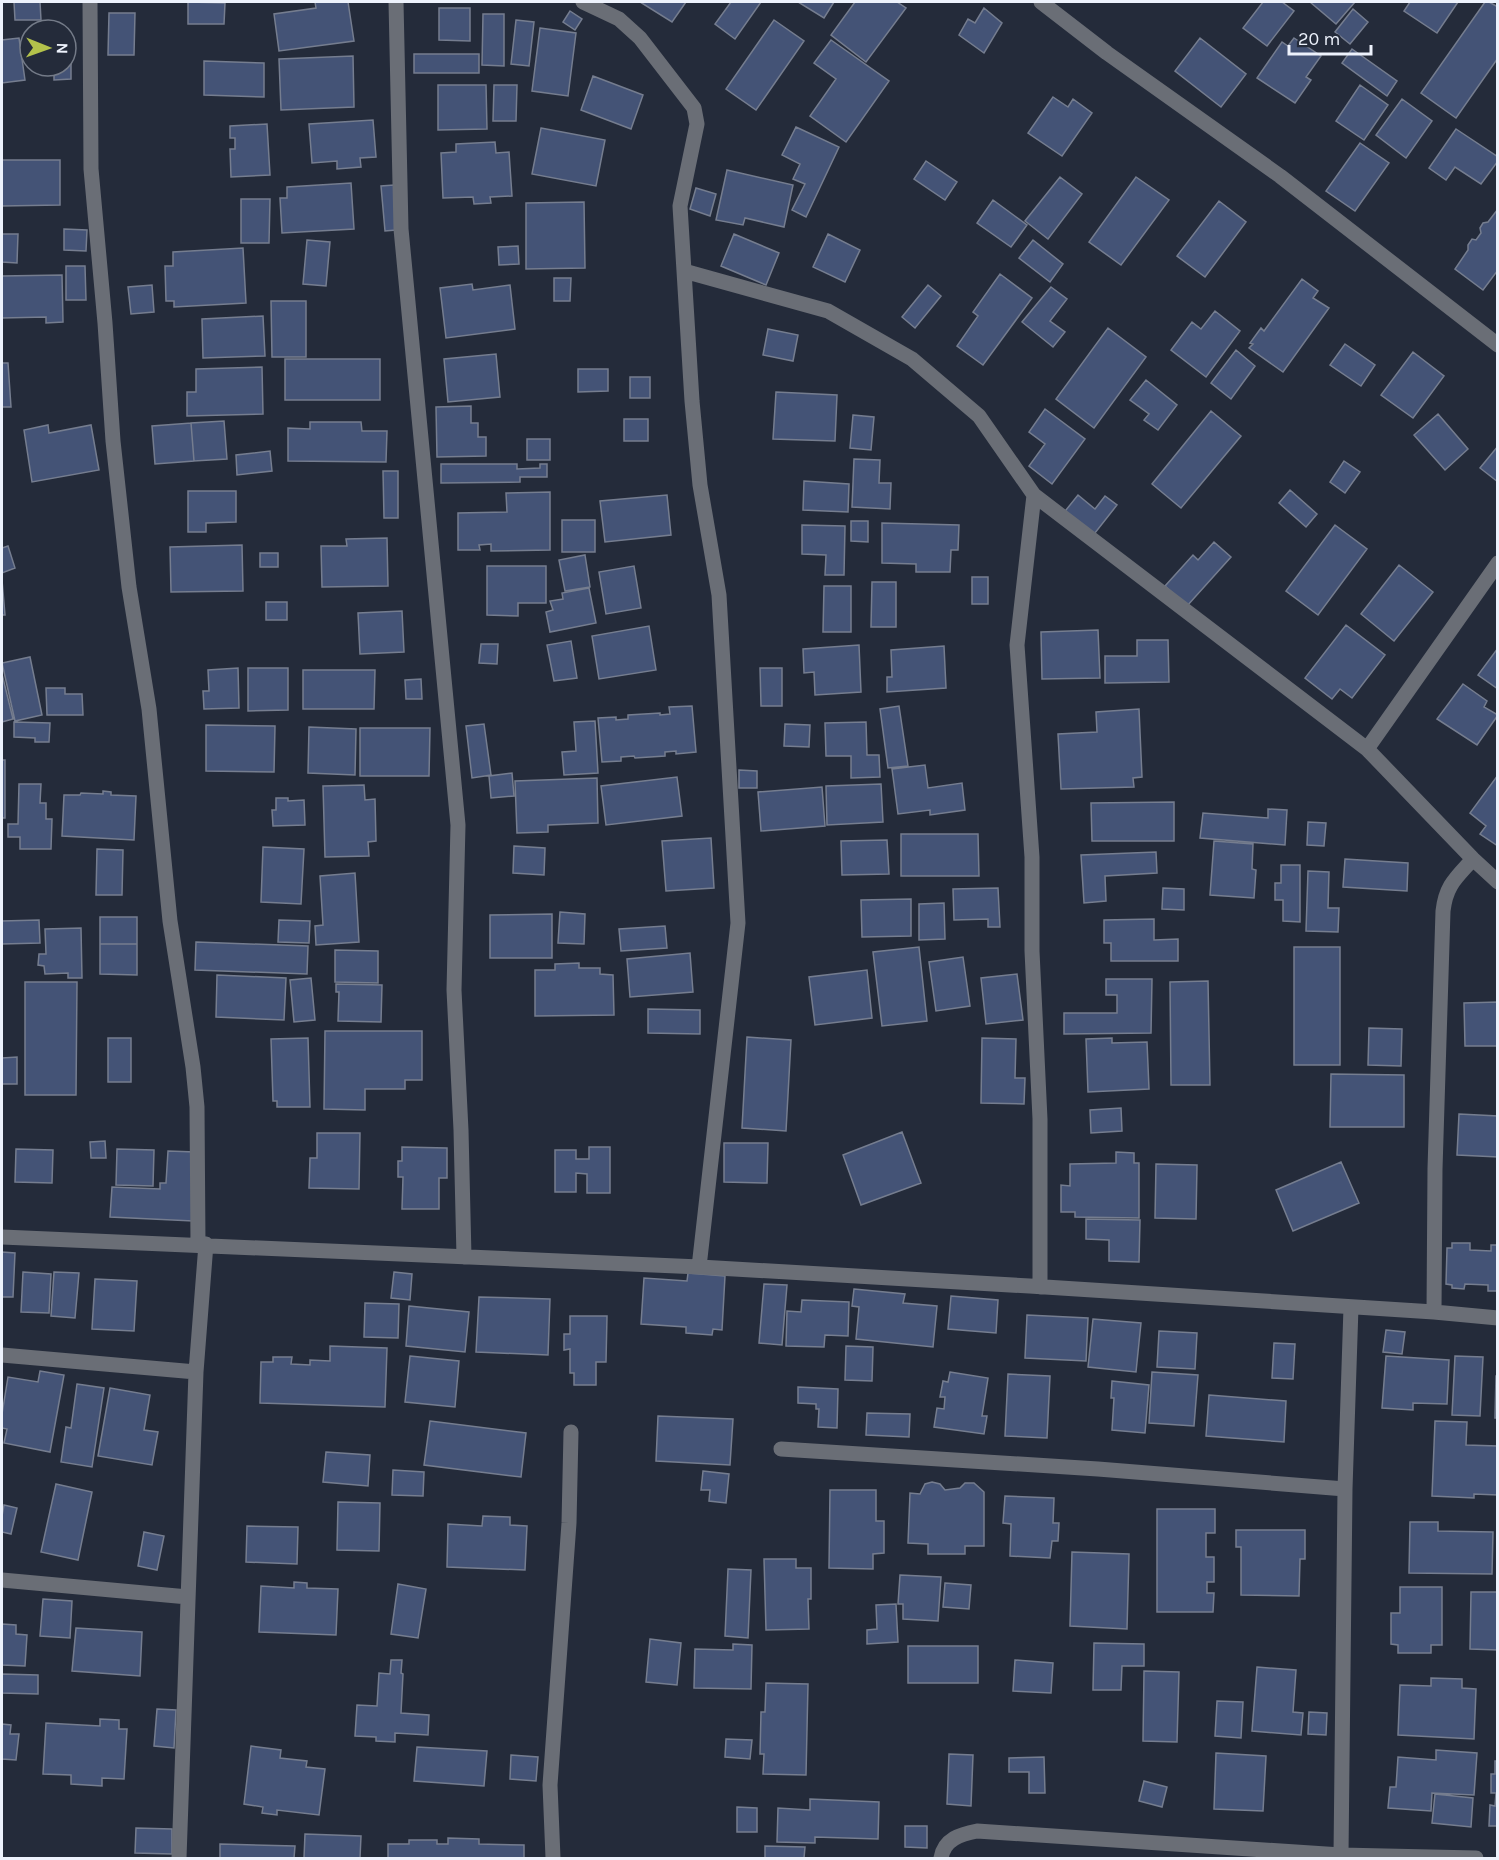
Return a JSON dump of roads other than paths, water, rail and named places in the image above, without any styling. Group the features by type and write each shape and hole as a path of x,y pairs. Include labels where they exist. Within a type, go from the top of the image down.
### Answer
{"street":[{"path":"90,2 91,169 113,441 129,587 149,709 170,921 197,1107 202,1244 179,1858"},
{"path":"396,2 401,229 458,825 454,990 464,1257"},
{"path":"583,2 619,19 640,38 694,108 697,124 680,206 692,401 700,485 719,595 738,923 699,1267"},
{"path":"1041,2 1280,176 1497,345"},
{"path":"684,271 828,311 912,359 978,416 1034,495 1367,750 1497,882"},
{"path":"1034,495 1017,645 1032,858 1032,951 1040,1119 1040,1287"},
{"path":"1367,750 1497,563"},
{"path":"1434,1312 1435,1169 1443,910 1445,896 1452,882 1473,860"},
{"path":"2,1237 699,1267 1434,1312 1497,1318"},
{"path":"1341,1855 1345,1489 1351,1307"},
{"path":"2,1356 196,1372"},
{"path":"553,1858 550,1785 569,1523 571,1432"},
{"path":"781,1449 1098,1469 1345,1489"},
{"path":"2,1580 188,1597"},
{"path":"941,1858 950,1841 977,1830 1341,1855 1476,1858"}]}
